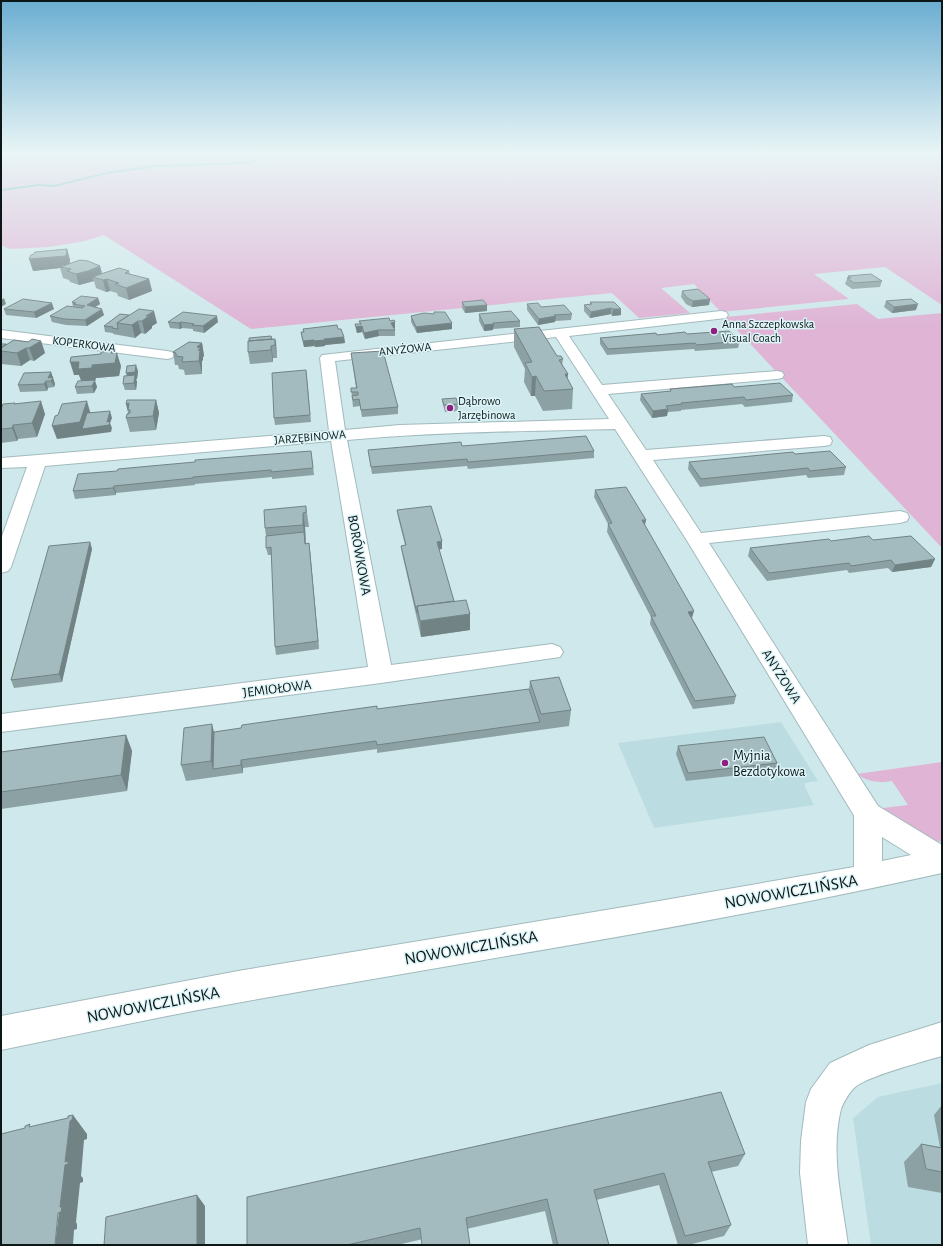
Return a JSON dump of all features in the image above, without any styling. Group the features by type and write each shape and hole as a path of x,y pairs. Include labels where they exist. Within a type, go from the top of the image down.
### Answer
{"street":[{"name":"ANYŻOWA","path":"338,435 327,358 721,315"},
{"name":"ANYŻOWA","path":"560,332 696,539 868,814"},
{"name":"KOPERKOWA","path":"1,334 167,355"},
{"path":"598,390 777,374"},
{"name":"JARZĘBINOWA","path":"1,463 38,462 338,435 476,426 620,424"},
{"name":"BORÓWKOWA","path":"338,435 381,675"},
{"path":"642,456 824,441"},
{"path":"1,567 38,462"},
{"path":"696,539 900,517"},
{"name":"JEMIOŁOWA","path":"1,723 552,652"},
{"path":"868,814 942,861"},
{"path":"868,814 868,877"},
{"name":"NOWOWICZLIŃSKA","path":"1,1034 238,988 636,919 868,877 942,861"},
{"path":"828,1245 820,1173 819,1141 824,1102 842,1074 869,1062 942,1039"}],"shaded area":[{"path":"1,210 942,210 942,305 885,267 814,274 849,299 721,312 694,284 661,288 690,313 639,318 612,293 251,329 104,235 85,241 49,247 10,249 1,245"},
{"path":"857,304 878,319 942,313 942,548 725,317"},
{"path":"781,722 818,781 805,783 805,787 814,805 654,828 618,743"},
{"path":"942,762 942,842 935,841 882,813 883,808 908,805 892,781 874,781 865,779 857,774"},
{"path":"942,1083 942,1245 871,1245 853,1118 878,1097"}],"building":[{"path":"67,249 66,256 29,259 35,252"},
{"path":"80,260 88,261 100,266 76,274 67,271 71,269 60,267"},
{"path":"119,268 129,271 125,273 149,279 126,288 115,284 119,283 107,279 103,280 92,277"},
{"path":"871,274 882,281 854,283 847,278 851,278 848,276"},
{"path":"698,289 710,299 693,301 687,298 682,291"},
{"path":"81,296 98,298 87,305 102,309 85,320 64,319 50,316 67,306 82,308 85,306 73,304 76,303 72,302"},
{"path":"23,299 52,303 34,312 4,309"},
{"path":"911,299 918,304 894,307 886,301"},
{"path":"483,300 487,305 465,307 462,302"},
{"path":"590,302 614,302 621,309 611,308 591,312 584,305 592,304"},
{"path":"538,303 541,307 564,305 572,314 554,315 556,316 539,319 527,304"},
{"path":"139,309 154,311 146,316 149,316 142,321 138,321 132,325 117,323"},
{"path":"511,311 520,321 484,325 479,314"},
{"path":"183,312 217,316 203,326 181,322 168,322"},
{"path":"434,312 445,312 452,323 416,327 411,316 424,313 434,314"},
{"path":"120,314 129,315 117,323 118,329 104,326"},
{"path":"389,318 390,321 394,320 395,322 391,323 395,330 378,330 364,333 362,326 356,327 355,324 361,324 359,321"},
{"path":"337,325 338,329 341,329 344,337 303,341 301,332 304,332 303,329"},
{"path":"539,327 557,356 561,356 563,359 559,360 568,374 565,374 573,389 544,391 536,376 532,377 525,363 532,362 514,329"},
{"path":"729,331 740,341 697,345 695,343 608,349 600,338 656,333 657,335 685,332 687,334"},
{"path":"271,336 272,339 249,341 249,338"},
{"path":"32,339 41,341 17,353 1,351 1,348 14,340 28,342"},
{"path":"275,339 275,345 271,346 271,350 248,352 248,341"},
{"path":"189,342 202,343 197,347 201,348 198,350 200,350 199,361 182,362 183,357 176,356 176,353 173,352"},
{"path":"111,351 111,353 117,353 115,363 92,365 92,368 78,369 79,362 70,362 71,357 101,354 101,352"},
{"path":"383,351 398,407 361,410 359,399 353,400 352,396 358,395 358,392 351,392 351,388 357,388 351,353"},
{"path":"136,365 135,372 126,373 127,366"},
{"path":"306,370 310,415 274,418 272,373"},
{"path":"51,372 48,378 53,377 51,381 46,381 44,384 18,385 24,373"},
{"path":"135,375 134,383 123,384 124,376"},
{"path":"95,380 92,386 75,387 78,381"},
{"path":"780,383 793,395 746,400 744,397 681,403 682,404 666,406 668,409 653,411 641,394 671,391 670,389 732,384 734,387"},
{"path":"456,398 458,404 444,405 442,399"},
{"path":"127,400 156,400 153,416 126,418 127,414 130,413 130,410 128,410 129,403 126,404"},
{"path":"41,401 32,423 13,425 12,428 1,429 1,409 3,404"},
{"path":"87,401 80,422 52,426 55,416 58,415 62,404"},
{"path":"110,411 107,422 110,421 109,425 82,429 87,413"},
{"path":"586,436 594,451 468,462 467,459 371,467 368,450 461,442 462,446"},
{"path":"311,451 313,468 193,477 114,486 113,488 73,491 78,474 195,462 195,460"},
{"path":"830,451 846,467 810,471 808,468 701,479 689,462 793,452 795,454"},
{"path":"626,487 646,520 642,520 694,611 688,612 736,696 695,701 651,616 656,616 608,524 612,523 595,490"},
{"path":"306,506 306,512 303,513 303,525 265,528 264,510"},
{"path":"431,506 442,541 437,542 454,601 417,606 417,613 401,546 406,545 397,510"},
{"path":"304,532 305,544 309,543 318,641 275,647 271,547 266,548 266,536"},
{"path":"869,536 873,540 911,536 935,559 895,565 891,560 851,566 849,563 769,573 750,548 829,539 831,541"},
{"path":"90,542 59,674 11,680 49,546"},
{"path":"466,600 470,614 420,621 417,606"},
{"path":"559,677 571,710 541,714 530,681"},
{"path":"529,689 540,722 377,745 376,741 241,760 241,765 213,769 214,732 241,728 242,725 377,706 377,709"},
{"path":"212,724 211,761 181,765 184,728"},
{"path":"126,735 121,775 1,792 1,752"},
{"name":"Myjnia Bezdotykowa","path":"764,737 777,763 688,773 678,746"},
{"path":"721,1092 745,1154 708,1162 731,1225 685,1236 664,1173 594,1190 609,1245 558,1245 547,1199 466,1218 470,1245 422,1245 420,1228 347,1245 247,1245 247,1197"},
{"path":"73,1115 72,1120 70,1121 65,1162 68,1161 68,1164 65,1165 60,1207 62,1207 61,1212 58,1213 55,1245 1,1245 1,1134 25,1128 25,1126 30,1124 29,1127 68,1118 68,1116"},
{"path":"921,1144 942,1148 942,1172 926,1169"},
{"path":"197,1195 197,1245 104,1245 106,1217"}],"place":[{"name":"Anna Szczepkowska Visual Coach","path":"714,331"},
{"name":"Dąbrowo Jarzębinowa","path":"450,408"},
{"name":"Myjnia Bezdotykowa","path":"725,763"}]}
